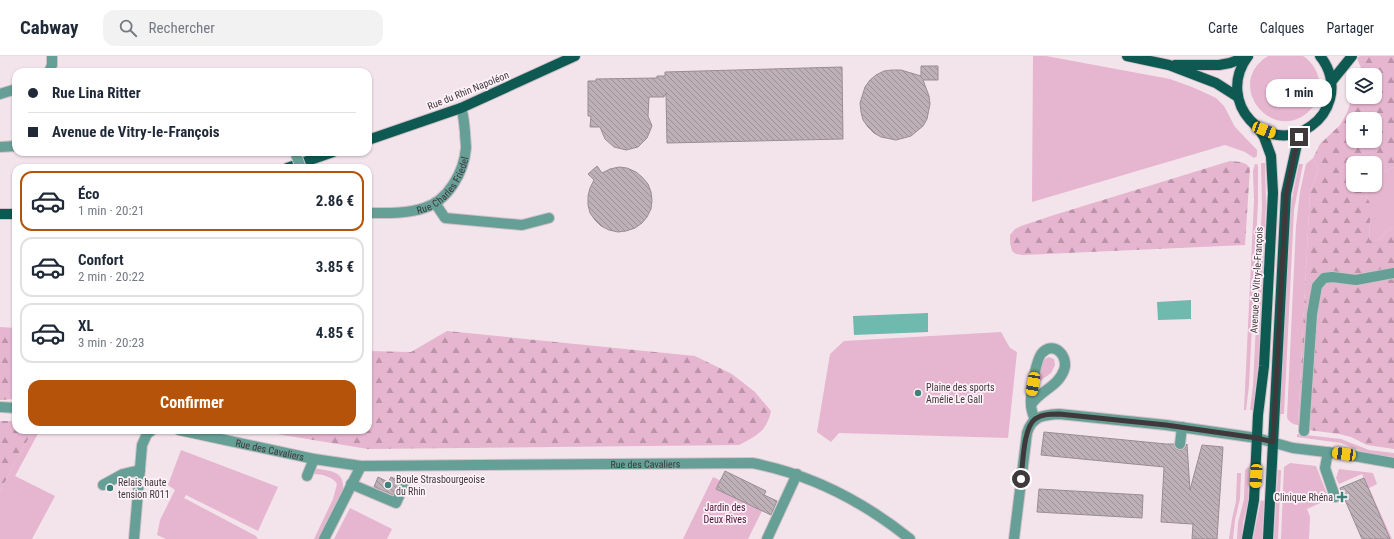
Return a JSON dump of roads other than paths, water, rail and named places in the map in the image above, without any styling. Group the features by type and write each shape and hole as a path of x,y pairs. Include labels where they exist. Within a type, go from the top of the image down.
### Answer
{"main road":[{"name":"Rue du Rhin Napoléon","path":"372,139 461,108 575,56"},
{"path":"1127,56 1169,65 1216,83 1238,97"},
{"path":"1169,65 1219,65 1230,63 1248,56"},
{"path":"1248,56 1238,75 1237,90 1242,110 1246,116 1264,130 1287,135 1303,131 1316,123 1325,111 1331,97 1332,82 1328,69 1320,56"},
{"path":"1332,82 1352,56"},
{"name":"Avenue de Vitry-le-François","path":"1247,539 1254,500 1258,415 1264,366 1272,178 1271,156 1264,137 1257,126"},
{"path":"1268,539 1286,194 1297,144 1303,131"},
{"path":"298,164 322,156"},
{"path":"0,214 12,214"}],"street":[{"path":"51,68 52,56"},
{"path":"0,94 12,90"},
{"name":"Rue Charles Friedel","path":"372,213 423,209 435,203 444,196 452,186 461,168 466,148 464,115 461,108"},
{"path":"0,147 12,146"},
{"path":"435,203 445,218 522,225 549,218"},
{"path":"1304,432 1312,314 1317,286 1324,278 1332,277 1356,280 1394,272"},
{"path":"1030,405 1037,397 1055,383 1065,370 1066,365 1064,356 1058,349 1052,348 1043,351 1037,360 1030,405 1035,420"},
{"path":"0,407 12,408"},
{"path":"1014,539 1027,433 1030,425 1035,420 1046,414 1059,414 1182,427 1257,438 1293,448 1394,463"},
{"path":"1180,444 1182,427"},
{"path":"134,539 142,445 147,434"},
{"name":"Rue des Cavaliers","path":"198,434 314,459 361,466 745,463 776,468 797,474 840,493 876,515 910,539"},
{"path":"1328,452 1326,468 1335,496"},
{"path":"307,476 314,459"},
{"path":"324,539 361,466"},
{"path":"103,485 123,474 140,470"},
{"path":"767,539 797,474"},
{"path":"352,484 396,502 404,485"}],"place":[{"name":"Plaine des sports Amélie Le Gall","path":"918,393"},
{"name":"Boule Strasbourgeoise du Rhin","path":"388,485"},
{"name":"Relais haute tension R011","path":"110,488"},
{"name":"Clinique Rhéna","path":"1342,497"}],"park label":[{"name":"Jardin des Deux Rives","path":"725,512"}]}
